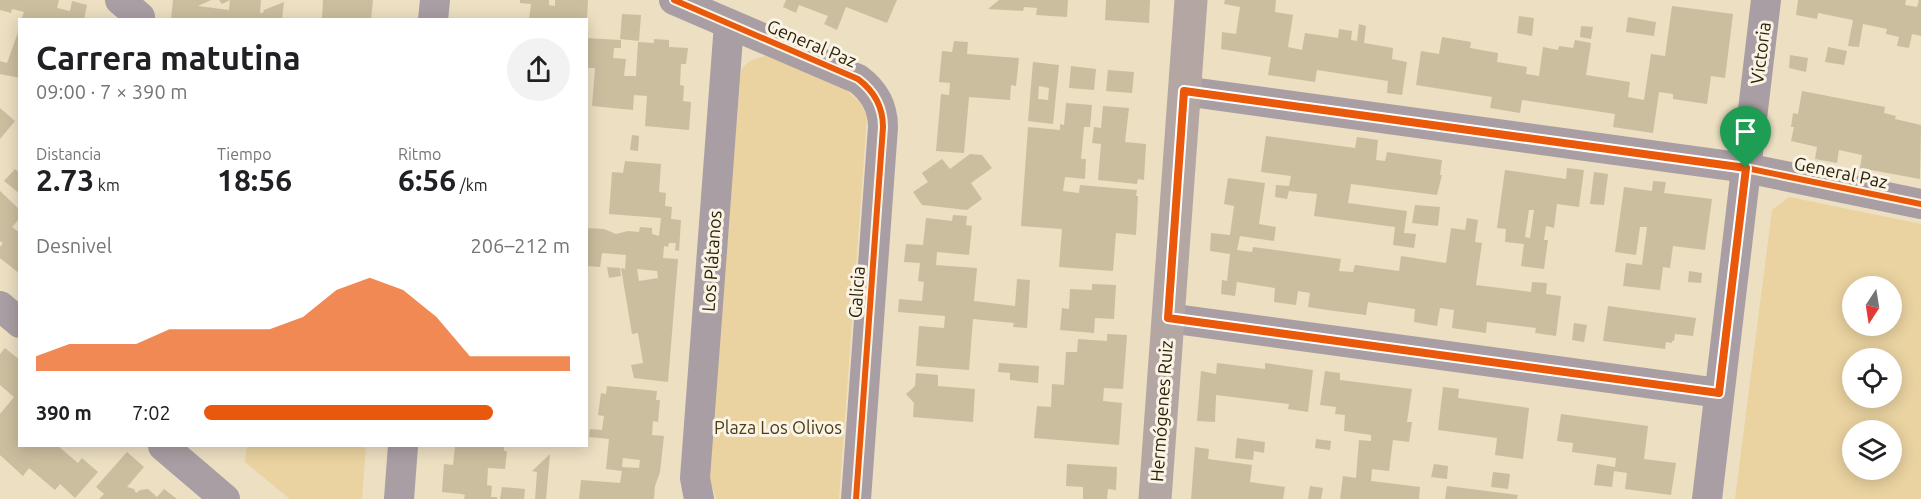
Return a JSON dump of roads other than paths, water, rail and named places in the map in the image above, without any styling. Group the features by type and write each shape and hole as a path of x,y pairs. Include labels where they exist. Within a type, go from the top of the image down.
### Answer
{"street":[{"path":"434,18 435,0"},
{"name":"General Paz","path":"674,0 858,79 870,89"},
{"name":"Hermógenes Ruiz","path":"1155,499 1191,0"},
{"name":"Victoria","path":"1707,499 1766,0"},
{"name":"Los Plátanos","path":"699,499 695,478 729,24"},
{"name":"Galicia","path":"856,499 883,127 880,106 870,89"},
{"name":"General Paz","path":"1184,91 1746,168 1921,204"},
{"path":"0,306 18,321"},
{"path":"1168,318 1719,393"},
{"path":"164,447 225,499"},
{"path":"399,499 403,447"}],"park label":[{"name":"Plaza Los Olivos","path":"778,427"}]}
